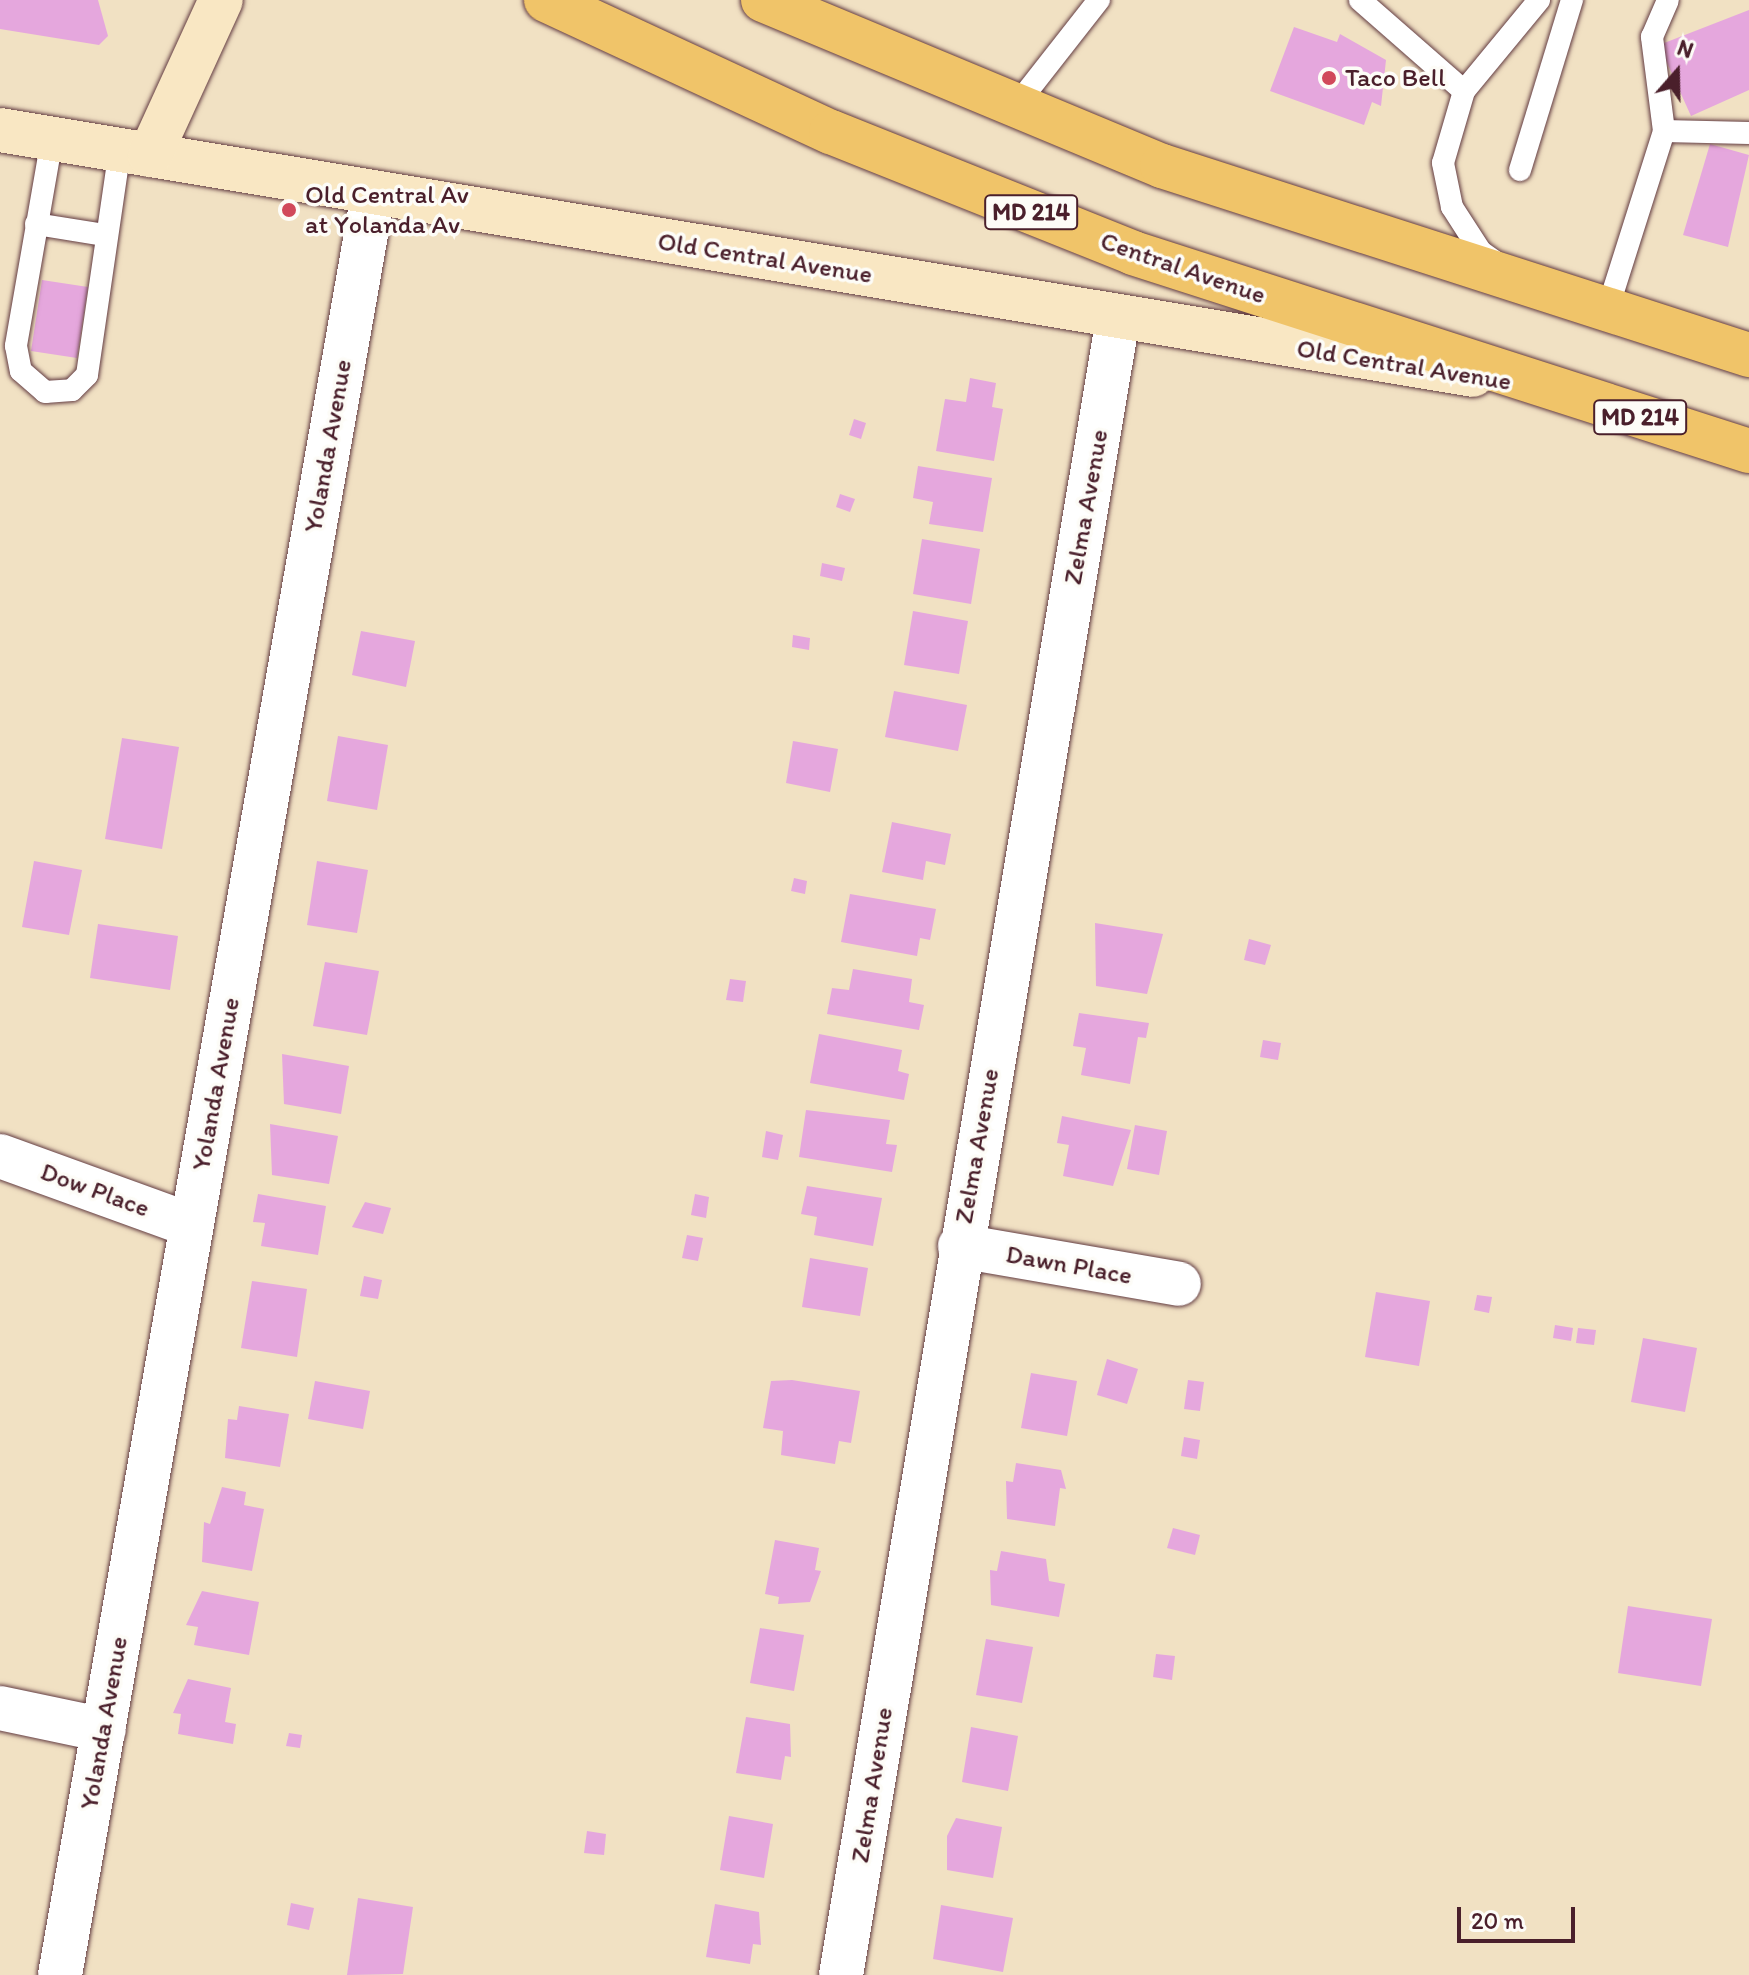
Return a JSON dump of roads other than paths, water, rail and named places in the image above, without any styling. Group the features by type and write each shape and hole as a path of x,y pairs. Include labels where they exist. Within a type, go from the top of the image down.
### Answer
{"main road":[{"path":"135,153 221,0"},
{"name":"Central Avenue","path":"546,0 831,132 1133,253 1749,451"},
{"path":"763,0 1162,166 1606,314 1747,345"},
{"name":"Old Central Avenue","path":"0,130 1118,318 1531,383"}],"street":[{"name":"Yolanda Avenue","path":"60,1975 373,194"},
{"name":"Zelma Avenue","path":"841,1975 960,1246 1118,318"},
{"name":"Dow Place","path":"0,1156 191,1225"},
{"name":"Dawn Place","path":"960,1246 1179,1284"},
{"path":"0,1708 104,1730"}],"lane":[{"path":"1015,107 1099,0"},
{"path":"1360,0 1464,91"},
{"path":"1539,0 1464,91 1443,163 1452,207 1481,252 1542,293"},
{"path":"1520,170 1572,0"},
{"path":"1606,314 1664,131 1652,37 1668,0"},
{"path":"1664,131 1749,133"},
{"path":"52,139 16,346 21,371 45,392 72,390 87,375 105,235 135,153"},
{"path":"36,224 105,235"}],"place":[{"name":"Taco Bell","path":"1329,78"},
{"name":"Old Central Av at Yolanda Av","path":"289,210"}]}
